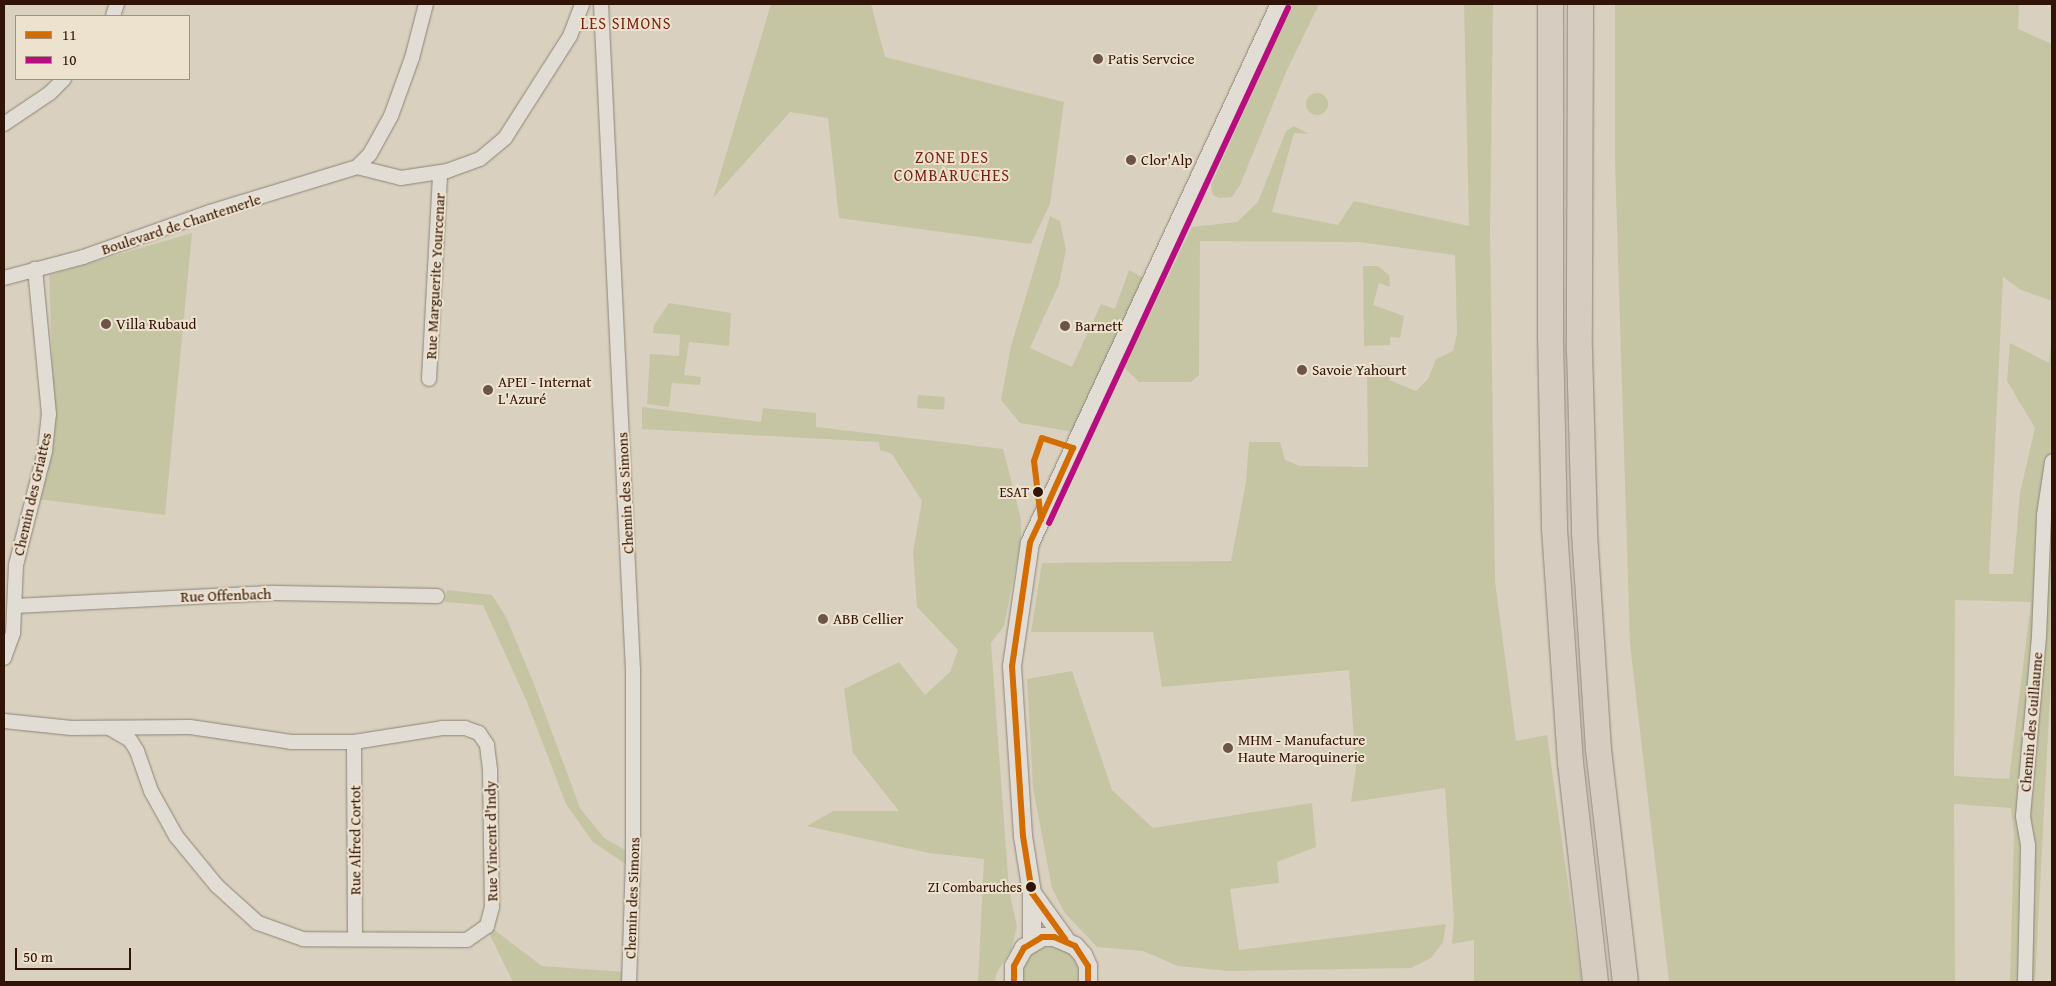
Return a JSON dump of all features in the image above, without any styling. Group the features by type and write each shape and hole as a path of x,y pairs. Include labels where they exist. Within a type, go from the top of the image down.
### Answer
{"highway":[{"path":"1550,4 1550,335 1554,528 1570,762 1595,982"},
{"path":"1580,4 1579,340 1584,533 1598,749 1625,982"}],"street":[{"path":"426,4 412,58 391,116 370,154 357,167 393,177 440,173 480,159 505,138 570,36 582,4"},
{"name":"Chemin des Simons","path":"601,4 633,668 633,849 629,982"},
{"path":"1032,941 1032,894 1023,836 1012,666 1030,543 1280,4"},
{"path":"4,124 50,92 63,80"},
{"path":"370,154 393,177"},
{"name":"Boulevard de Chantemerle","path":"4,278 83,257 210,212 357,167"},
{"name":"Rue Marguerite Yourcenar","path":"429,379 440,173"},
{"name":"Chemin des Griattes","path":"4,658 13,633 16,564 45,451 48,414 35,269"},
{"name":"Chemin des Guillaume","path":"2025,982 2028,845 2022,816 2039,636 2044,515 2052,462"},
{"name":"Rue Offenbach","path":"15,606 276,593 437,596"},
{"name":"Rue Vincent d'Indy","path":"4,711 27,725 109,728 190,727 292,742 354,742 442,728 465,728 479,733 487,744 490,770 492,907 487,926 467,940 303,939 258,923 217,886 176,836 151,791 138,751 130,740 109,728"},
{"path":"4,721 27,725"},
{"path":"138,751 144,738 157,728"},
{"name":"Rue Alfred Cortot","path":"354,742 355,938"},
{"path":"1032,894 1065,939 1084,955 1088,966 1088,982"},
{"path":"1014,982 1017,956 1032,941 1042,937 1065,939"}],"green space":[{"path":"771,4 871,4 885,57 1064,102 1050,204 1031,244 839,218 828,118 790,112 713,198"},
{"path":"1292,4 1319,4 1287,70 1240,185 1232,197 1219,198 1213,195 1211,185"},
{"path":"1464,4 1493,4 1490,230 1495,581 1516,741 1547,735 1582,982 1474,981 1474,940 1452,944 1454,920 1445,788 1351,802 1356,768 1349,670 1162,687 1153,632 1031,632 1042,563 1231,561 1246,482 1249,442 1280,442 1285,460 1300,466 1368,467 1367,366 1392,365 1389,380 1416,391 1428,379 1436,359 1453,351 1457,334 1455,255 1359,242 1200,241 1199,375 1191,382 1139,382 1124,367 1192,227 1237,222 1258,202 1286,131 1294,126 1309,134 1294,133 1272,212 1338,225 1354,201 1469,226"},
{"path":"1615,4 2019,4 2018,29 2052,44 2052,301 2021,290 2003,277 1989,574 2013,574 2020,493 2035,428 2007,381 2010,343 2049,363 2052,329 2052,658 2035,982 2010,982 2014,835 2011,808 1954,804 1955,982 1669,982 1630,644 1615,161","holes":["1955,600 2031,602 2009,779 1954,776"]},
{"path":"1317,93 1327,100 1328,104 1321,114 1317,115 1307,108 1306,104 1313,94"},
{"path":"1050,216 1060,221 1066,250 1059,284 1030,348 1072,367 1101,304 1115,309 1129,270 1147,280 1080,433 1020,423 1001,400 1011,346"},
{"path":"192,233 165,515 38,499 54,414 49,275"},
{"path":"1363,266 1378,266 1389,275 1390,287 1379,283 1373,305 1404,316 1400,338 1390,337 1390,345 1364,346"},
{"path":"669,303 731,313 729,346 689,342 684,375 701,377 700,385 672,383 669,407 647,404 650,354 679,356 680,335 653,333 654,325"},
{"path":"918,395 945,397 944,410 917,408"},
{"path":"642,407 761,422 763,408 816,413 816,427 1003,449 1021,519 1021,540 1004,626 991,643 1009,890 1017,927 1011,950 996,974 995,982 978,982 984,859 929,853 807,826 833,811 899,811 853,753 844,689 899,662 925,695 950,672 958,650 917,607 913,552 922,501 892,454 880,450 879,442 642,429"},
{"path":"447,590 492,595 506,617 534,684 580,808 604,838 627,851 627,865 593,842 566,804 527,702 483,605 445,602"},
{"path":"1072,671 1112,790 1153,828 1312,803 1316,847 1277,862 1279,883 1230,889 1239,950 1446,924 1443,942 1431,958 1411,968 1229,971 1178,966 1143,951 1097,947 1064,912 1052,888 1033,788 1027,679"},
{"path":"493,929 542,966 625,972 624,982 513,982 489,933"},
{"path":"1046,945 1056,945 1072,955 1080,972 1079,982 1021,982 1023,961 1029,953"}],"transit line":[{"name":"10","path":"1049,523 1288,8"},
{"name":"11","path":"1042,438 1073,448 1041,519 1034,461 1042,438"},
{"name":"11","path":"1041,519 1030,543 1012,666 1023,836 1032,893 1065,939"},
{"name":"11","path":"1014,982 1014,966 1024,948 1042,937 1054,937 1075,946 1088,966 1088,982"}],"place":[{"name":"Patis Servcice","path":"1098,59"},
{"name":"Clor'Alp","path":"1131,160"},
{"name":"Villa Rubaud","path":"106,324"},
{"name":"Barnett","path":"1065,326"},
{"name":"Savoie Yahourt","path":"1302,370"},
{"name":"APEI - Internat L'Azuré","path":"488,390"},
{"name":"ESAT","path":"1038,492"},
{"name":"ABB Cellier","path":"823,619"},
{"name":"MHM - Manufacture Haute Maroquinerie","path":"1228,748"},
{"name":"ZI Combaruches","path":"1031,887"}],"district":[{"name":"LES SIMONS","path":"626,23"},
{"name":"ZONE DES COMBARUCHES","path":"952,166"}]}
